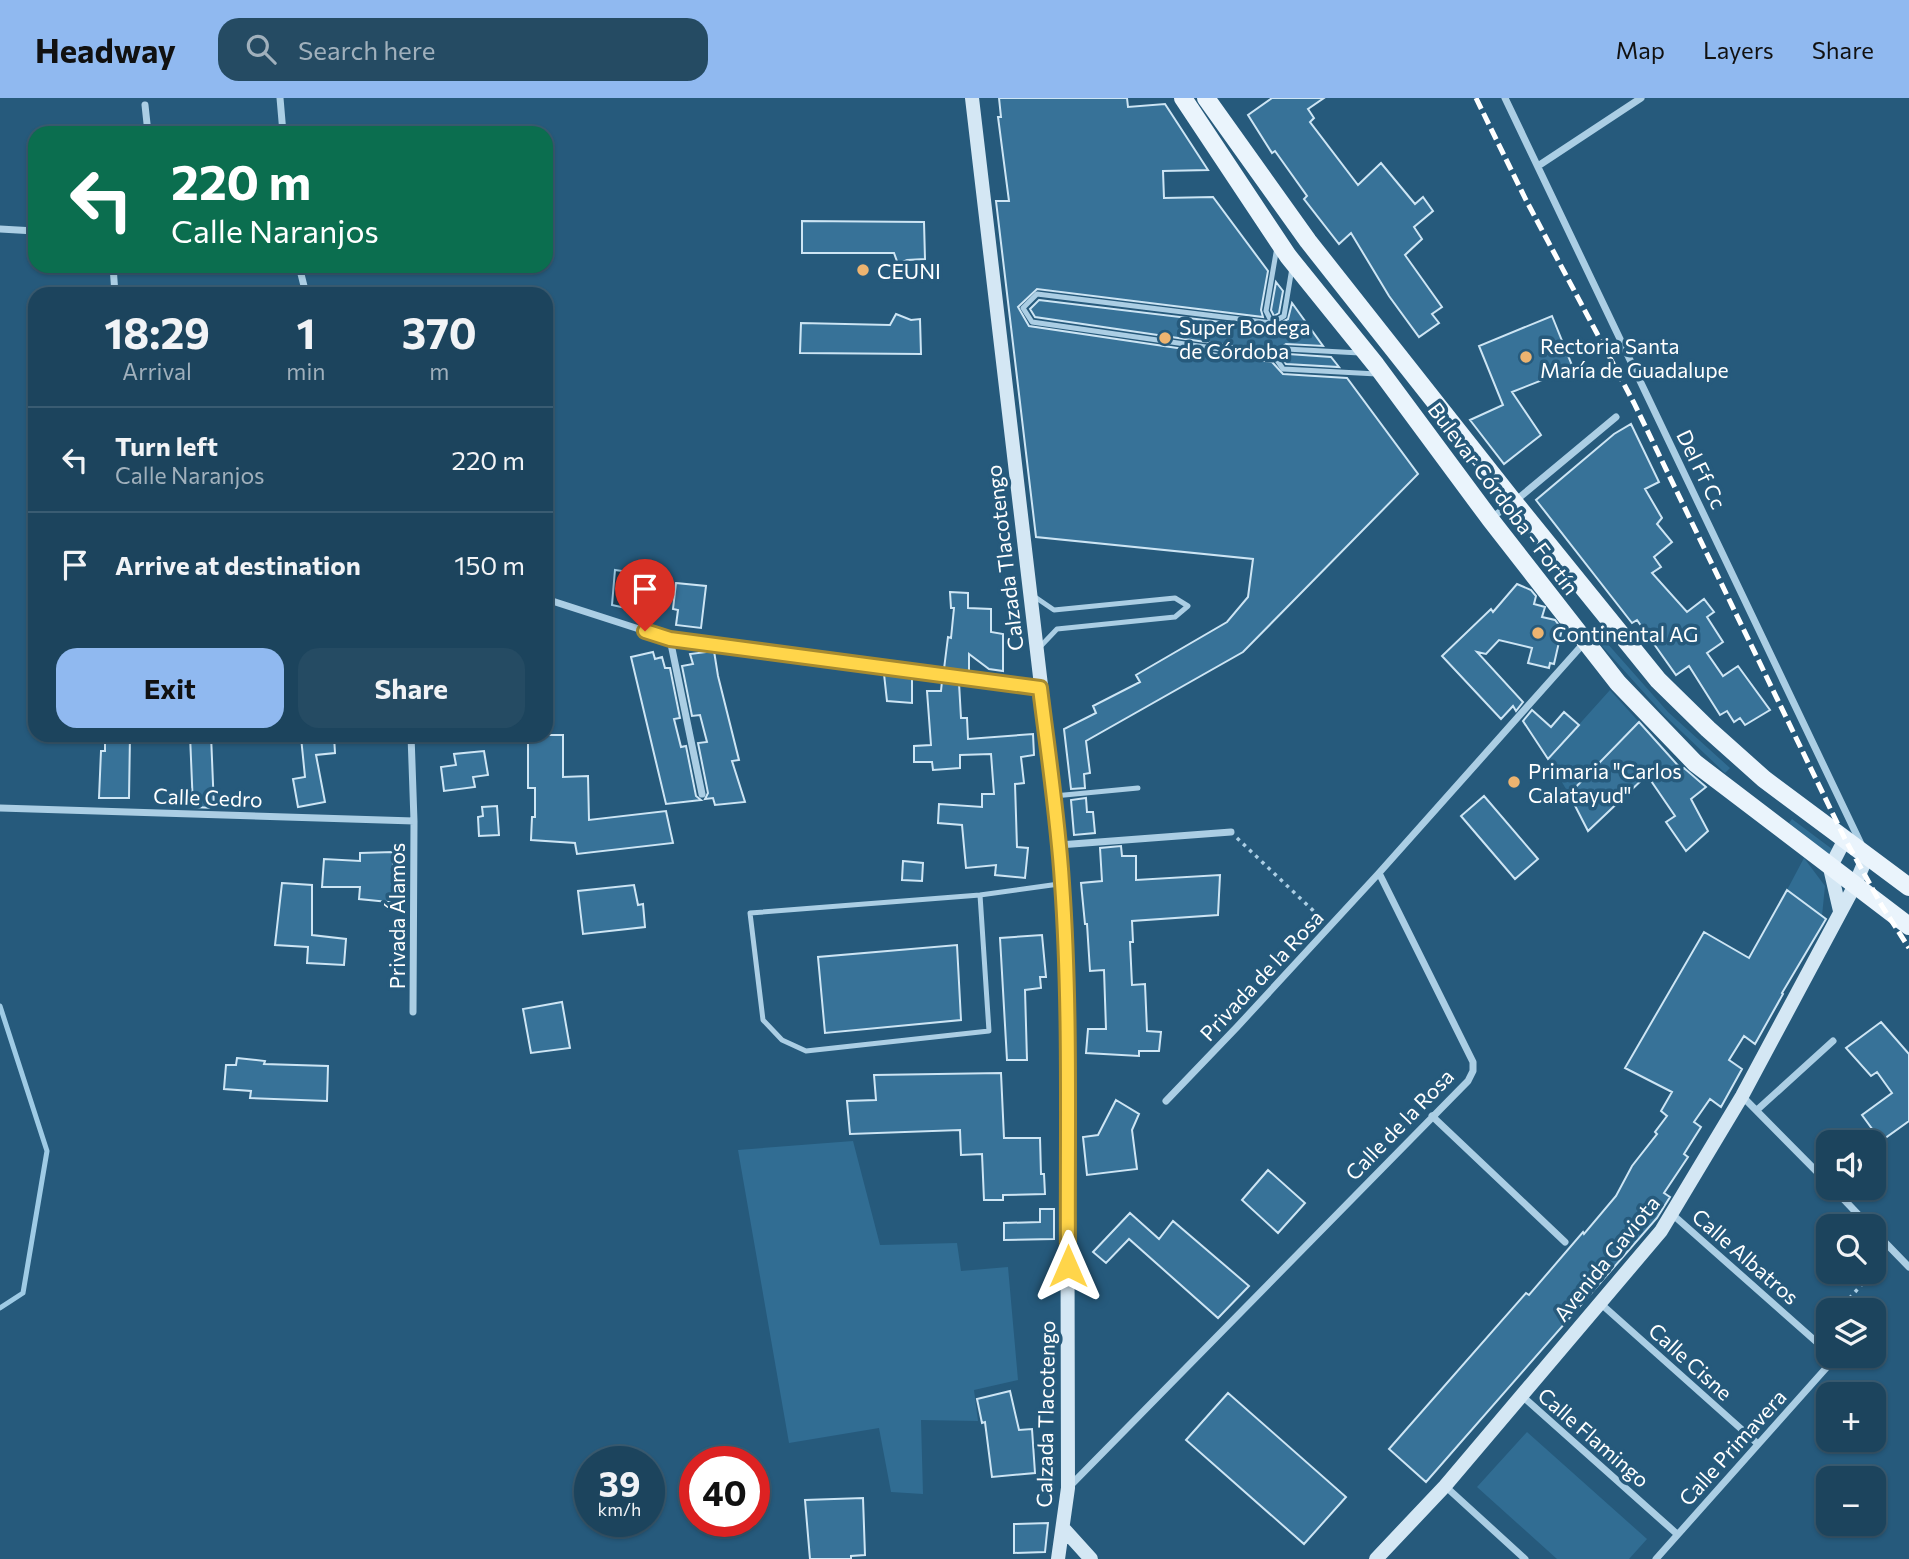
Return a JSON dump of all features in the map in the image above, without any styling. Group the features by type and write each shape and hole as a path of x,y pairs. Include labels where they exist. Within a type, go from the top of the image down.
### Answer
{"main road":[{"name":"Bulevar Córdoba - Fortín","path":"1183,98 1291,259 1375,364 1584,643 1650,719 1695,763 1745,803 1909,926"},
{"name":"Bulevar Córdoba - Fortín","path":"1206,98 1308,242 1658,680 1764,779 1909,887"},
{"path":"1291,259 1308,242"},
{"path":"1375,364 1396,351"},
{"path":"1745,803 1764,779"}],"street":[{"path":"280,98 282,126"},
{"name":"Calzada Tlacotengo","path":"972,98 1062,884 1067,1015 1068,1488 1058,1559"},
{"name":"Del Ff Cc","path":"1505,98 1867,856"},
{"path":"1538,166 1641,98"},
{"path":"145,105 147,126"},
{"path":"0,229 28,231"},
{"path":"1490,519 1616,417"},
{"path":"553,600 670,639 1040,688"},
{"path":"670,639 702,794"},
{"path":"1380,873 1584,643"},
{"name":"Privada Álamos","path":"411,742 414,821 413,1012"},
{"name":"Calle Cedro","path":"0,808 414,821"},
{"path":"1059,845 1231,832"},
{"path":"1840,911 1830,868 1845,839"},
{"name":"Avenida Gaviota","path":"1376,1559 1445,1486 1661,1231 1742,1096 1855,885 1867,856"},
{"name":"Privada de la Rosa","path":"1166,1101 1380,873"},
{"name":"Calle de la Rosa","path":"1068,1488 1473,1072 1473,1062 1380,873"},
{"path":"1757,1110 1833,1041"},
{"path":"1742,1096 1816,1171"},
{"path":"1432,1116 1565,1242"},
{"path":"1844,1200 1858,1214"},
{"name":"Calle Albatros","path":"1671,1214 1816,1342"},
{"path":"1886,1243 1909,1266"},
{"name":"Calle Cisne","path":"1600,1303 1758,1444"},
{"name":"Calle Primavera","path":"1656,1559 1822,1368"},
{"name":"Calle Flamingo","path":"1520,1395 1677,1534"},
{"path":"1445,1486 1525,1559"},
{"path":"1063,1528 1091,1559"}],"lane":[{"path":"1272,323 1266,311 1278,240"},
{"path":"1291,259 1284,316 1272,323 1037,294 1023,307 1032,323 1275,356 1286,349 1375,364"},
{"path":"1275,356 1283,369 1375,364"},
{"path":"1029,593 1054,610 1175,598 1188,606 1175,617 1057,629 1036,651"},
{"path":"1054,796 1138,788"},
{"path":"980,895 989,1031 806,1051 782,1040 763,1020 750,912 980,895 1062,884"}],"path":[{"path":"1231,832 1330,926"},
{"path":"1850,1298 1862,1284"}],"shaded area":[{"path":"615,570 651,575 648,613 612,605"},
{"path":"1606,642 1668,712 1730,768 1725,773 1664,715 1602,646"},
{"path":"1610,690 1639,722 1569,794 1548,759"},
{"path":"1792,819 1832,849 1829,854 1789,823"},
{"path":"1804,858 1825,886 1822,916 1787,890"},
{"path":"853,1141 880,1245 957,1243 961,1271 1008,1267 1018,1380 974,1390 978,1421 921,1420 923,1494 891,1492 879,1428 789,1443 738,1150"},
{"path":"1527,1432 1647,1539 1629,1559 1557,1559 1477,1487"}],"building":[{"name":"Super Bodega de Córdoba","path":"999,98 1127,98 1128,107 1165,104 1208,170 1163,171 1164,198 1213,197 1268,271 1261,310 1263,317 1037,289 1018,307 1029,326 1272,362 1283,374 1347,378 1418,474 1243,652 1086,741 1090,773 1084,774 1085,788 1071,789 1064,729 1096,713 1093,706 1140,682 1136,675 1227,622 1248,597 1253,559 1036,537 996,201 1009,201 998,117 1001,117"},
{"path":"1272,98 1324,98 1308,109 1314,118 1310,122 1358,185 1381,163 1415,204 1423,197 1433,211 1414,227 1422,239 1405,255 1442,307 1432,314 1439,323 1419,337 1389,296 1351,233 1339,244 1304,199 1307,196 1275,151 1272,153 1248,115"},
{"path":"802,221 924,222 925,259 907,260 898,264 894,253 802,253"},
{"path":"1276,282 1283,291 1279,313 1274,316 1271,310"},
{"path":"1039,300 1271,328 1288,319 1292,303 1323,346 1286,344 1274,352 1035,317 1030,309"},
{"path":"896,314 911,320 920,319 921,354 800,353 801,323 890,325"},
{"name":"Rectoria Santa María de Guadalupe","path":"1552,316 1573,368 1512,392 1541,435 1504,464 1470,420 1503,405 1479,346"},
{"path":"1288,354 1331,357 1339,367 1286,364 1282,358"},
{"path":"1631,424 1659,482 1645,489 1662,518 1657,524 1672,542 1654,557 1661,567 1652,573 1687,612 1704,599 1714,612 1707,617 1723,642 1707,653 1723,676 1738,666 1770,710 1745,725 1740,718 1734,722 1727,711 1720,715 1689,666 1676,675 1637,620 1632,623 1536,500 1614,434"},
{"path":"676,583 706,586 701,628 676,625 678,610 673,609"},
{"path":"1517,584 1531,590 1536,596 1534,604 1545,607 1542,617 1555,620 1562,629 1554,664 1550,663 1549,668 1528,663 1532,648 1499,640 1486,654 1477,652 1523,702 1516,711 1513,706 1501,719 1442,656 1491,609 1493,612"},
{"path":"950,592 968,593 968,608 991,609 991,632 1003,634 1003,671 989,669 969,654 969,671 944,669 954,608 951,608"},
{"path":"714,651 739,760 732,761 745,802 715,805 713,798 705,799 708,793 698,743 707,742 700,715 692,716 682,666 693,664 690,654"},
{"path":"653,652 655,659 662,657 665,668 670,668 680,718 674,719 681,747 686,746 696,796 701,800 666,804 631,657"},
{"path":"884,674 912,678 912,703 887,701"},
{"path":"942,681 959,683 961,718 967,718 968,739 1033,734 1034,755 1021,757 1024,783 1015,784 1017,847 1028,848 1025,878 995,875 996,865 966,868 962,825 938,823 939,804 982,807 982,794 994,794 991,754 960,755 960,768 933,770 932,762 914,762 914,746 931,745 927,691 941,691"},
{"path":"1532,710 1551,727 1564,712 1579,725 1548,759 1523,721"},
{"path":"1639,722 1682,770 1684,768 1706,787 1691,799 1708,831 1686,851 1666,822 1675,816 1647,775 1588,831 1569,794"},
{"path":"553,735 563,735 563,777 588,776 589,820 666,811 673,843 577,854 575,843 531,840 532,817 535,817 535,788 528,788 528,742 553,742"},
{"path":"105,742 130,742 129,798 99,798 101,751 105,751"},
{"path":"190,742 211,742 214,808 193,807"},
{"path":"302,742 334,742 335,753 316,755 325,802 298,807 293,779 305,777"},
{"path":"484,751 488,775 473,777 475,787 444,791 441,767 456,765 454,754"},
{"path":"1484,796 1538,859 1515,879 1461,816"},
{"path":"1086,798 1087,812 1093,812 1095,833 1074,835 1071,800"},
{"path":"497,806 499,835 479,836 478,817 483,816 482,807"},
{"path":"1121,846 1122,856 1136,856 1136,880 1220,875 1218,915 1132,921 1132,985 1145,984 1147,1031 1161,1032 1159,1051 1139,1051 1139,1056 1086,1053 1088,1029 1106,1029 1104,970 1090,971 1081,883 1102,881 1100,848"},
{"path":"393,852 394,886 399,887 398,903 359,899 360,887 322,887 324,859 360,861 360,853"},
{"path":"903,861 923,863 922,881 902,880"},
{"path":"282,883 312,885 312,935 346,939 344,965 307,963 308,947 275,945"},
{"path":"634,885 638,905 643,904 645,927 583,934 578,891"},
{"path":"1787,890 1826,919 1755,1044 1744,1036 1729,1060 1742,1069 1721,1107 1710,1099 1694,1122 1701,1127 1684,1154 1688,1157 1664,1193 1670,1197 1657,1218 1426,1482 1389,1449 1526,1293 1529,1295 1616,1196 1632,1166 1657,1134 1655,1132 1667,1116 1661,1111 1672,1092 1625,1068 1704,932 1749,958"},
{"path":"1042,935 1046,977 1040,977 1041,988 1025,990 1027,1060 1007,1060 1000,938"},
{"path":"957,945 961,1020 825,1033 818,957"},
{"path":"562,1002 570,1048 531,1053 523,1009"},
{"path":"1881,1022 1909,1054 1909,1121 1886,1137 1886,1130 1873,1130 1862,1115 1892,1093 1877,1072 1871,1076 1846,1048"},
{"path":"237,1058 265,1061 264,1064 328,1066 327,1101 250,1098 251,1091 224,1089 226,1065 236,1065"},
{"path":"1001,1073 1004,1138 1040,1138 1041,1174 1044,1174 1045,1194 1003,1195 1003,1200 984,1200 982,1154 961,1155 960,1130 850,1134 847,1101 876,1100 874,1075"},
{"path":"1116,1100 1139,1114 1132,1130 1137,1169 1087,1175 1083,1137 1098,1135"},
{"path":"1268,1170 1305,1203 1278,1233 1242,1200"},
{"path":"1040,1209 1054,1209 1054,1239 1004,1240 1004,1223 1040,1222"},
{"path":"1130,1213 1159,1239 1173,1221 1249,1286 1218,1318 1129,1239 1106,1263 1093,1252"},
{"path":"1010,1391 1019,1430 1032,1429 1035,1473 992,1477 985,1422 982,1423 977,1399"},
{"path":"1228,1393 1346,1497 1304,1544 1186,1440"},
{"path":"863,1498 865,1555 851,1556 851,1559 810,1559 805,1500"},
{"path":"1048,1523 1045,1552 1014,1553 1014,1524"}],"waterway":[{"path":"0,1006 47,1151 23,1293 0,1308"}],"railway":[{"path":"1476,98 1526,200 1634,403 1845,839 1909,948"}],"place":[{"name":"CEUNI","path":"863,270"},
{"name":"Super Bodega de Córdoba","path":"1165,338"},
{"name":"Rectoria Santa María de Guadalupe","path":"1526,357"},
{"name":"Continental AG","path":"1538,633"},
{"name":"Primaria \"Carlos Calatayud\"","path":"1514,782"}],"route":[{"path":"645,631 670,639 1040,688 1062,884 1067,1015 1068,1266"}]}
